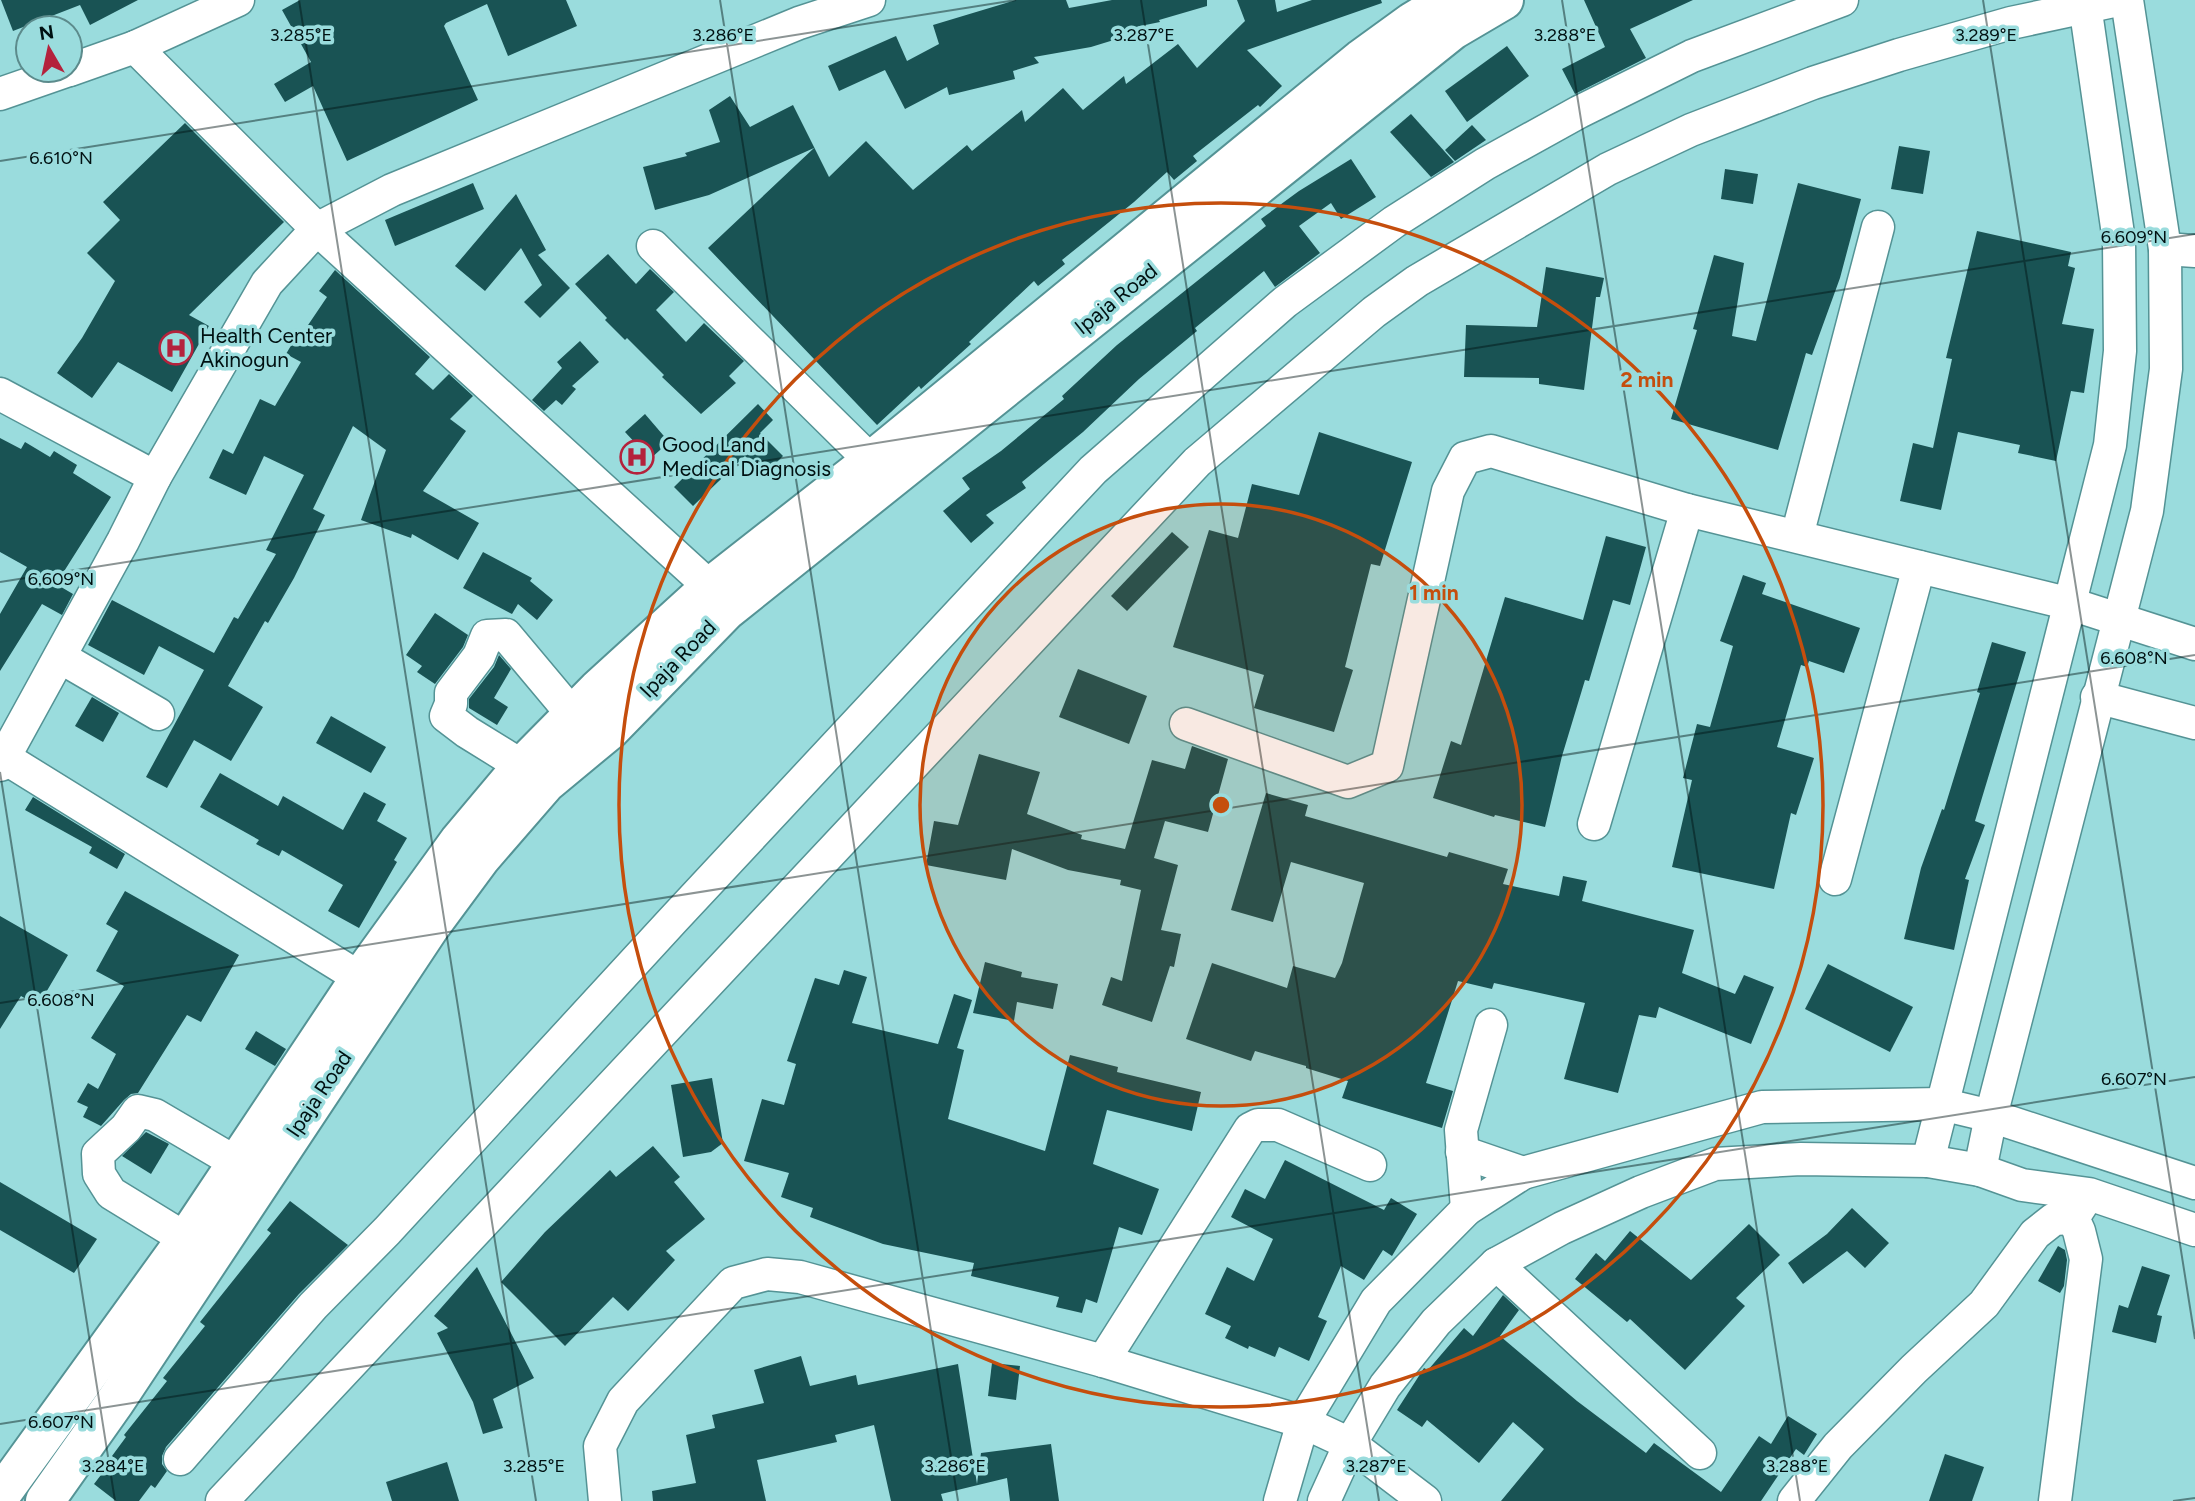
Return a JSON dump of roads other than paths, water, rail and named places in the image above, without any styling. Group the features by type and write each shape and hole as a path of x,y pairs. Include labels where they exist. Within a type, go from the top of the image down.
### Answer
{"main road":[{"name":"Ipaja Road","path":"45,1501 114,1402 360,978 459,842 522,766 710,587 871,461 1361,59 1448,0"},
{"name":"Ipaja Road","path":"0,1496 186,1239 249,1171 481,858 547,783 610,730 726,611 1453,30 1504,0"}],"street":[{"path":"84,65 135,47 238,0"},
{"path":"360,978 2,759 123,541 155,477 267,282 317,229 392,190 799,23 869,0"},
{"path":"180,1459 313,1306 387,1231 701,889 1093,470 1285,302 1394,222 1485,164 1579,112 1692,55 1842,0"},
{"path":"222,1501 1197,461 1374,312 1417,281 1608,169 1691,130 2009,12 2118,0"},
{"path":"1980,1170 1991,1115 2097,696 2147,511 2166,369 2180,250 2127,0"},
{"path":"1928,1161 2110,445 2120,351 2119,241 2085,5"},
{"path":"135,47 317,229 710,587"},
{"path":"0,94 29,84"},
{"path":"1797,536 1878,226"},
{"path":"653,246 871,461"},
{"path":"0,394 155,477"},
{"path":"1186,724 1348,782 1387,766 1448,491 1465,458 1492,452 1687,510 2071,604 2195,644"},
{"path":"1594,824 1687,510"},
{"path":"1835,879 1919,567"},
{"path":"522,766 446,716 451,704 451,693 479,656 487,636 506,635 573,715"},
{"path":"60,657 158,714"},
{"path":"2097,696 2195,723"},
{"path":"1468,1209 1461,1130 1491,1025"},
{"path":"1280,1501 1303,1423 1376,1301 1468,1209 1523,1173 1762,1107 1941,1104 1991,1115 2195,1183"},
{"path":"186,1239 111,1193 99,1174 98,1154 126,1128 138,1111 155,1115 249,1171"},
{"path":"1103,1361 1250,1129 1258,1125 1278,1125 1370,1165"},
{"path":"1462,1152 1523,1173"},
{"path":"1324,1501 1350,1444 1385,1386 1436,1322 1496,1264 1562,1228 1641,1192 1716,1164 1801,1159 1928,1161 1980,1170 2081,1206 2195,1230"},
{"path":"1794,1501 1838,1446 1914,1369 1984,1304 2035,1234 2053,1219 2081,1206"},
{"path":"2055,1501 2086,1259 2079,1231 2081,1206"},
{"path":"1496,1264 1700,1453"},
{"path":"605,1501 600,1446 623,1401 733,1283 767,1274 800,1277 1103,1361 1303,1423 1350,1444 1425,1501"}],"place":[{"name":"Health Center Akinogun","path":"176,348"},
{"name":"Good Land Medical Diagnosis","path":"637,457"}]}
